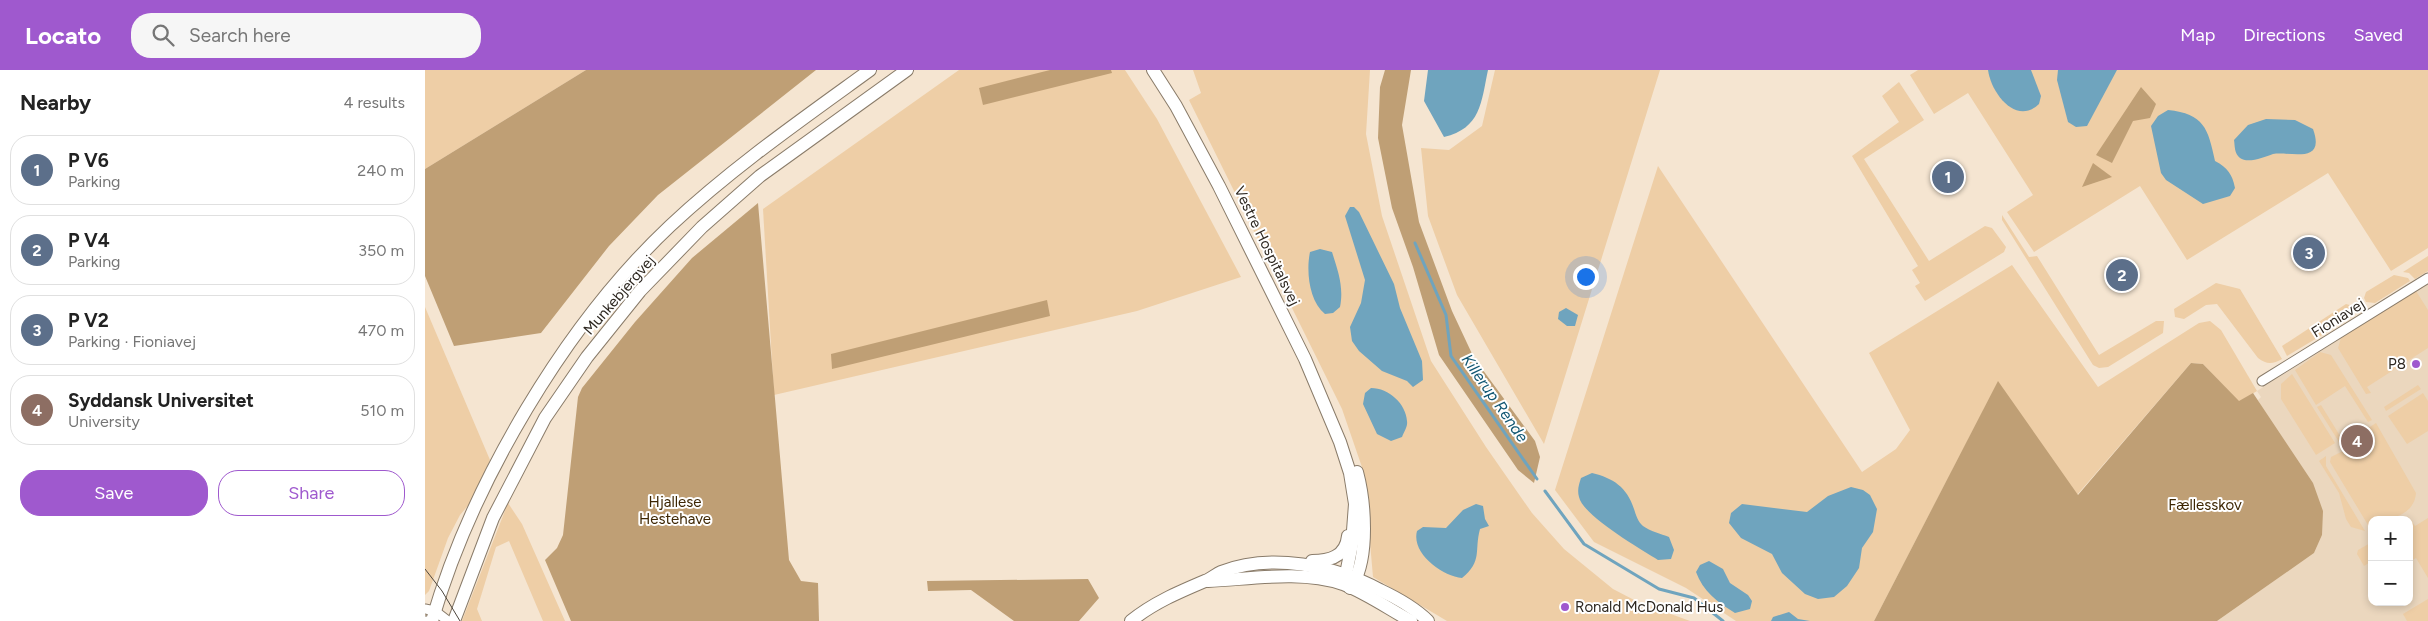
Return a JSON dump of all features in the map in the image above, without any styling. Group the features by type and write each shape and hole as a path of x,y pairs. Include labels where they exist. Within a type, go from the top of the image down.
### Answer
{"street":[{"name":"Munkebjergvej","path":"431,614 486,484 510,438 568,346 624,275 669,227 742,162 870,70"},
{"name":"Munkebjergvej","path":"454,621 493,518 545,418 587,357 640,291 702,228 760,176 907,70"},
{"name":"Vestre Hospitalsvej","path":"1153,70 1219,186 1305,359 1340,442 1350,473 1355,504 1351,580"},
{"name":"Fioniavej","path":"2262,382 2428,278"},
{"path":"1280,564 1295,560 1327,561 1337,557 1343,550 1347,540 1349,506 1340,442"},
{"path":"1131,621 1168,597 1205,581 1220,572 1240,566 1280,564 1323,569 1403,602 1428,621"},
{"path":"1205,581 1272,576 1351,580 1411,621"},
{"path":"431,614 448,621"}],"shaded area":[{"path":"425,70 586,70 425,169"},
{"path":"959,70 1125,70 1157,119 1241,277 1137,311 774,395 763,209"},
{"path":"1193,70 1370,70 1366,134 1382,216 1431,361 1486,447 1532,513 1564,549 1613,589 1638,602 1690,621 1447,621 1373,577 1364,473 1342,409 1189,100 1201,93"},
{"path":"1495,70 1660,70 1544,444 1457,295 1428,216 1421,148 1449,150 1482,126"},
{"path":"1918,70 2428,70 2428,248 2391,271 2328,173 2187,260 2140,186 2034,252 2007,212 2033,195 1968,93 1934,114 1910,75"},
{"path":"1899,82 1924,120 1864,159 1929,261 1985,226 1992,228 2006,247 2004,252 1925,301 1915,286 1920,283 1912,270 1918,266 1852,156 1899,122 1882,96"},
{"path":"1658,166 1862,472 1896,449 1910,430 1869,353 2012,265 2098,387 2199,323 2210,321 2221,330 2257,391 2239,402 2203,364 2191,363 2077,495 1998,382 1874,621 1736,621 1686,588 1594,542 1555,490"},
{"path":"2002,215 2029,257 2037,256 2099,355 2156,321 2164,321 2163,333 2108,367 2099,368 2093,365 2002,220"},
{"path":"2428,256 2428,271 2415,279 2409,273 2403,272"},
{"path":"2394,275 2408,278 2410,281 2375,303 2366,302 2364,298 2366,292"},
{"path":"2216,283 2240,289 2282,359 2270,363 2258,358 2217,304 2206,305 2184,319 2175,317 2174,309"},
{"path":"2428,283 2428,621 2217,621 2314,553 2322,535 2258,400 2261,397 2257,391"},
{"path":"2416,291 2428,310 2428,348 2367,387 2371,393 2366,394 2338,348 2341,338"},
{"path":"2346,304 2353,306 2352,317 2287,356 2282,346"},
{"path":"425,307 490,460 471,502 460,515 448,538 429,591 425,595"},
{"path":"2320,352 2331,355 2372,420 2368,422 2345,386 2316,405 2295,370"},
{"path":"2292,374 2335,443 2316,455 2281,399 2281,384"},
{"path":"2418,385 2421,389 2386,411 2384,407"},
{"path":"2423,393 2428,401 2428,431 2407,444 2388,416"},
{"path":"2321,405 2342,439 2339,442 2317,407"},
{"path":"2376,423 2416,493 2411,507 2398,516 2368,516 2368,525 2330,462 2331,457 2343,451 2342,445"},
{"path":"2326,456 2326,466 2365,531 2351,527 2346,519 2339,493 2319,461"},
{"path":"508,503 522,524 565,621 543,621 509,541 496,547 477,609 482,621 462,621"},
{"path":"2428,518 2428,578 2416,558 2413,560 2413,523 2415,526"},
{"path":"2368,544 2368,564 2364,566 2357,554 2358,550"},
{"path":"2428,599 2428,621 2407,621 2403,614"}],"green space":[{"path":"586,70 816,70 658,195 609,246 541,333 454,346 425,276 425,169"},
{"path":"1050,70 1111,70 1112,73 983,105 979,88"},
{"path":"1385,70 1411,70 1402,125 1419,222 1452,311 1474,358 1535,441 1540,457 1534,483 1518,470 1439,355 1413,267 1392,208 1378,138 1380,87"},
{"path":"2141,87 2156,104 2150,118 2133,121 2112,163 2096,155"},
{"path":"2093,163 2112,177 2082,187"},
{"name":"Hjallese Hestehave","path":"758,203 789,560 801,581 818,583 819,621 571,621 545,560 557,548 563,535 578,397 582,388 635,322 692,258"},
{"path":"1047,300 1050,316 832,369 831,354"},
{"name":"Fællesskov","path":"2191,363 2203,364 2239,401 2253,393 2313,483 2323,511 2322,535 2314,553 2217,621 1874,621 1998,381 2078,495"},
{"path":"1088,579 1099,598 1079,621 1014,621 971,590 928,591 927,581"}],"water":[{"path":"1428,70 1488,70 1481,103 1477,112 1472,121 1456,133 1444,137 1424,101"},
{"path":"1988,70 2031,70 2041,96 2039,104 2030,110 2022,111 2006,104 1994,88"},
{"path":"2058,70 2117,70 2087,126 2076,127 2068,122 2057,80"},
{"path":"2168,110 2190,115 2197,119 2207,131 2215,161 2229,172 2232,179 2235,188 2230,196 2203,204 2166,180 2161,173 2151,126 2158,116"},
{"path":"2266,119 2295,120 2313,129 2316,140 2315,148 2311,152 2304,154 2273,154 2252,160 2243,160 2236,152 2234,140 2248,125"},
{"path":"1350,207 1354,207 1359,212 1394,284 1400,308 1422,361 1423,380 1413,387 1407,381 1382,371 1359,351 1352,341 1350,327 1361,303 1365,280 1345,216"},
{"path":"1320,249 1332,252 1340,279 1340,307 1333,313 1325,314 1315,302 1310,285 1308,268 1310,252"},
{"path":"1566,308 1578,315 1575,326 1567,326 1558,319 1559,312"},
{"path":"1371,388 1390,394 1400,403 1406,415 1407,423 1402,437 1391,441 1377,434 1363,404 1365,393"},
{"path":"1592,473 1613,481 1623,489 1631,501 1638,520 1643,526 1669,537 1674,550 1671,559 1658,560 1614,532 1583,505 1579,497 1579,485 1581,478"},
{"path":"1851,487 1863,490 1870,495 1877,509 1873,532 1862,548 1859,568 1847,586 1834,597 1818,599 1805,594 1782,573 1772,554 1741,538 1729,523 1731,513 1742,504 1807,512 1828,496"},
{"path":"1476,504 1483,506 1485,519 1489,526 1480,529 1475,561 1469,572 1462,578 1437,568 1423,555 1416,539 1417,531 1423,527 1446,528 1463,510"},
{"path":"1709,561 1723,569 1730,583 1748,595 1752,601 1750,609 1735,613 1722,605 1707,590 1696,572 1700,565"},
{"path":"1789,612 1798,619 1810,621 1771,621 1773,617"}],"waterway":[{"name":"Killerup Rende","path":"1415,243 1446,315 1451,356 1537,479"},
{"name":"Killerup Rende","path":"1545,491 1584,544 1659,589 1694,598 1723,621"}],"tram line":[{"path":"425,569 442,591 460,621"}],"place":[{"name":"P V6","path":"1948,177"},
{"name":"P V2","path":"2309,253"},
{"name":"P V4","path":"2122,275"},
{"name":"P8","path":"2416,364"},
{"name":"Syddansk Universitet","path":"2357,441"},
{"name":"Ronald McDonald Hus","path":"1565,607"}]}
